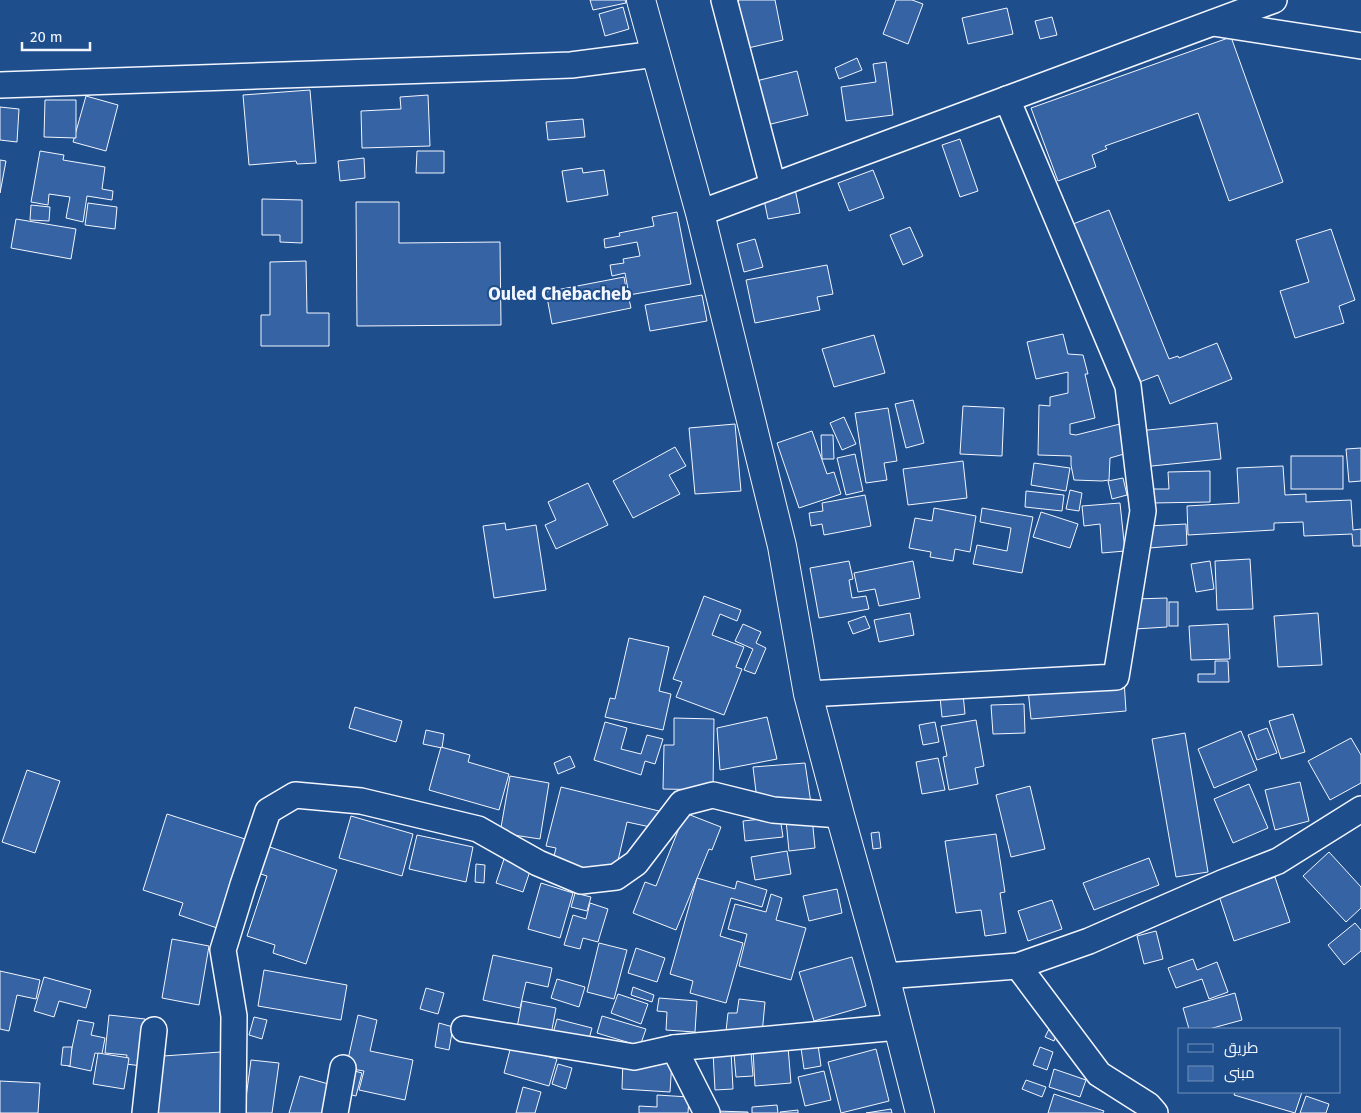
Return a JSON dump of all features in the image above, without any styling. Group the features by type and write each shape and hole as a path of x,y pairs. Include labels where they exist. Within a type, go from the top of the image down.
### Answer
{"main road":[{"path":"641,0 700,213 782,546 808,694 886,976 920,1113"}],"street":[{"path":"724,0 773,186"},
{"path":"700,213 1274,0"},
{"path":"1212,23 1361,46"},
{"path":"0,85 571,66 656,54"},
{"path":"808,694 1116,677 1143,511 1128,386 1007,99"},
{"path":"233,1113 234,1016 222,950 268,811 296,795 361,801 478,829 538,862 581,881 616,877 636,863 682,803 713,794 773,810 840,815"},
{"path":"886,976 1018,966 1089,941 1222,883 1278,861 1361,809"},
{"path":"1018,966 1099,1074 1148,1105 1155,1113"},
{"path":"464,1029 634,1057 674,1048 898,1027"},
{"path":"145,1113 154,1030"},
{"path":"674,1048 706,1113"},
{"path":"335,1113 343,1068"}],"building":[{"path":"590,0 625,0 626,3 593,10"},
{"path":"738,0 775,0 783,40 748,48"},
{"path":"896,0 912,0 923,4 908,44 883,34"},
{"path":"623,7 629,29 605,36 599,14"},
{"path":"1007,8 1013,34 968,44 962,18"},
{"path":"1052,17 1057,35 1040,39 1035,21"},
{"path":"1231,37 1283,182 1229,201 1198,113 1105,146 1107,149 1092,155 1096,167 1058,181 1031,108"},
{"path":"857,58 862,70 839,79 835,68"},
{"path":"886,62 893,115 846,121 841,87 876,82 873,64"},
{"path":"797,71 808,115 767,125 756,81"},
{"path":"310,90 316,163 297,164 296,161 249,165 243,95"},
{"path":"428,95 430,146 362,148 361,111 401,109 400,97"},
{"path":"86,96 118,105 106,151 73,142"},
{"path":"45,100 76,100 76,138 44,137"},
{"path":"0,107 19,109 17,142 0,140"},
{"path":"583,119 585,137 548,140 546,122"},
{"path":"960,139 978,191 960,197 942,145"},
{"path":"40,151 64,155 63,160 105,167 102,189 113,191 112,200 87,196 83,222 66,218 70,197 49,194 48,205 31,202"},
{"path":"417,151 444,151 444,173 416,173"},
{"path":"364,158 365,178 340,181 338,161"},
{"path":"0,160 6,161 0,193"},
{"path":"582,168 583,173 604,170 608,195 567,202 562,171"},
{"path":"873,170 884,198 849,211 838,183"},
{"path":"794,184 800,213 768,219 762,190"},
{"path":"262,199 302,200 302,243 280,242 280,235 262,235"},
{"path":"356,202 399,202 399,243 500,242 501,325 357,326"},
{"path":"88,203 117,207 115,229 85,225"},
{"path":"31,205 50,207 49,221 30,220"},
{"path":"1109,210 1169,359 1178,356 1179,358 1217,343 1232,379 1170,404 1158,375 1137,383 1073,224"},
{"path":"677,212 691,284 629,295 625,273 612,276 610,265 624,263 623,259 640,256 637,242 605,248 604,239 620,236 619,233 654,226 652,217"},
{"path":"16,219 76,229 71,259 11,248"},
{"path":"910,227 923,256 903,265 890,235"},
{"path":"1331,229 1355,300 1339,306 1344,323 1295,338 1280,291 1309,282 1296,240"},
{"path":"755,239 763,267 744,272 737,244"},
{"path":"306,261 307,313 329,313 329,346 261,346 261,315 270,315 270,262"},
{"path":"827,265 833,294 817,297 820,310 755,323 746,280"},
{"path":"624,277 631,308 552,324 546,292"},
{"path":"702,295 707,321 650,331 645,305"},
{"path":"1063,334 1068,354 1083,355 1088,374 1085,374 1095,418 1070,424 1070,434 1076,435 1120,424 1124,454 1110,458 1109,480 1074,480 1071,456 1038,455 1039,405 1050,406 1050,397 1068,393 1068,372 1036,379 1027,342"},
{"path":"874,335 885,373 834,387 822,349"},
{"path":"913,400 924,443 906,448 895,404"},
{"path":"963,406 1004,408 1002,456 960,454"},
{"path":"888,408 897,461 884,463 887,480 866,483 855,413"},
{"path":"844,417 856,444 842,450 830,423"},
{"path":"1217,423 1221,459 1142,467 1138,431"},
{"path":"735,424 741,491 695,494 689,428"},
{"path":"812,431 827,474 834,472 841,494 799,508 777,443"},
{"path":"821,435 833,435 834,459 822,459"},
{"path":"675,447 686,466 669,475 680,494 633,518 613,481"},
{"path":"1361,448 1361,481 1349,482 1346,449"},
{"path":"855,454 863,491 846,495 837,458"},
{"path":"1291,456 1343,456 1343,489 1291,489"},
{"path":"963,461 967,498 908,505 903,469"},
{"path":"1034,463 1070,468 1066,491 1031,485"},
{"path":"1283,466 1285,495 1306,494 1306,502 1351,500 1353,530 1361,529 1361,546 1353,546 1352,534 1304,536 1303,522 1274,523 1274,530 1188,535 1187,506 1239,503 1237,468"},
{"path":"1210,471 1210,502 1152,503 1151,489 1169,489 1168,472"},
{"path":"1123,478 1127,495 1112,499 1108,481"},
{"path":"588,483 608,525 556,549 545,525 556,520 548,502"},
{"path":"1070,490 1082,493 1079,511 1066,509"},
{"path":"1026,491 1064,495 1062,511 1025,507"},
{"path":"865,495 871,526 824,535 822,524 811,526 809,513 823,511 822,503"},
{"path":"1120,503 1125,551 1102,553 1100,524 1084,526 1082,506"},
{"path":"934,508 976,516 970,552 955,549 953,561 930,557 931,552 909,548 915,518 932,521"},
{"path":"982,508 1033,517 1022,573 973,564 977,545 1007,551 1011,528 980,522"},
{"path":"1041,512 1078,524 1070,548 1033,537"},
{"path":"505,523 506,530 536,525 546,590 494,598 483,526"},
{"path":"1186,524 1187,545 1149,548 1148,526"},
{"path":"1250,559 1253,609 1217,610 1215,561"},
{"path":"849,561 853,579 849,580 852,598 866,596 869,609 819,618 810,568"},
{"path":"913,561 920,598 879,606 875,589 858,592 854,573"},
{"path":"1210,561 1214,589 1196,592 1191,564"},
{"path":"704,596 741,610 737,621 720,614 712,635 744,647 736,667 742,669 724,715 676,697 682,682 673,679"},
{"path":"1167,598 1167,627 1135,629 1134,599"},
{"path":"1169,602 1178,602 1178,626 1169,626"},
{"path":"910,613 914,635 879,642 874,620"},
{"path":"1318,613 1322,665 1278,667 1274,616"},
{"path":"865,616 870,628 853,634 848,622"},
{"path":"743,624 761,632 756,643 766,648 755,674 744,670 753,649 735,641"},
{"path":"1228,624 1230,659 1191,660 1189,626"},
{"path":"629,638 669,647 659,691 671,694 663,730 605,717 610,698 615,699"},
{"path":"1215,661 1228,661 1229,682 1198,682 1198,674 1215,674"},
{"path":"1124,680 1126,711 1031,719 1028,689"},
{"path":"963,694 965,714 942,717 940,697"},
{"path":"1024,704 1025,733 993,734 991,705"},
{"path":"355,707 402,721 396,742 349,728"},
{"path":"1293,714 1305,752 1281,759 1269,721"},
{"path":"767,717 777,759 720,770 717,728"},
{"path":"674,718 714,719 713,790 663,789 664,745 674,745"},
{"path":"976,720 984,766 975,768 978,784 949,790 943,757 947,756 941,726"},
{"path":"605,722 627,728 621,749 641,754 647,735 663,739 655,764 645,761 641,775 594,760"},
{"path":"935,722 939,742 923,745 919,725"},
{"path":"1267,728 1277,753 1257,760 1248,735"},
{"path":"426,730 444,734 442,748 423,744"},
{"path":"1241,731 1257,770 1214,788 1198,749"},
{"path":"1185,733 1208,872 1176,877 1152,739"},
{"path":"1351,738 1361,755 1361,783 1330,800 1308,761"},
{"path":"441,747 470,755 468,762 509,774 499,810 429,790"},
{"path":"570,756 575,767 558,774 554,763"},
{"path":"938,758 945,790 922,794 916,762"},
{"path":"805,763 812,810 757,800 753,767"},
{"path":"27,770 60,781 35,853 2,842"},
{"path":"510,776 549,783 540,839 500,833"},
{"path":"1300,782 1309,821 1275,830 1265,790"},
{"path":"1249,784 1268,828 1233,843 1214,799"},
{"path":"1030,786 1045,849 1011,857 996,795"},
{"path":"561,787 659,811 655,828 627,822 616,869 601,866 598,876 552,864 556,848 546,846"},
{"path":"685,813 721,827 712,850 709,849 676,930 633,913 645,882 656,886"},
{"path":"167,814 245,839 217,928 179,915 183,903 143,890"},
{"path":"351,816 413,834 402,876 339,858"},
{"path":"780,817 783,837 745,841 743,821"},
{"path":"812,817 815,848 789,851 786,820"},
{"path":"879,832 881,848 873,849 871,833"},
{"path":"996,834 1005,892 1000,893 1006,933 985,936 981,910 956,913 945,841"},
{"path":"417,835 473,847 466,882 409,869"},
{"path":"267,846 337,870 306,964 273,953 275,945 247,936 267,876 258,873"},
{"path":"787,851 791,874 755,880 751,857"},
{"path":"1329,852 1361,887 1361,908 1346,922 1303,876"},
{"path":"505,856 532,865 523,892 496,883"},
{"path":"1149,858 1159,885 1094,910 1083,883"},
{"path":"476,864 485,865 484,883 475,882"},
{"path":"1275,877 1290,922 1234,941 1219,896"},
{"path":"697,878 735,889 737,881 767,890 762,907 731,898 720,936 743,943 726,1003 690,993 693,981 670,974"},
{"path":"541,883 573,893 560,938 528,929"},
{"path":"837,889 842,913 809,921 803,896"},
{"path":"575,893 591,897 587,911 571,907"},
{"path":"771,894 782,898 776,920 806,928 791,980 739,966 747,934 728,929 735,904 766,912"},
{"path":"1052,900 1062,929 1028,941 1018,911"},
{"path":"590,903 608,909 598,942 583,938 580,949 564,945 573,915 586,919"},
{"path":"1355,923 1361,930 1361,951 1344,965 1328,945"},
{"path":"1156,931 1163,959 1144,964 1137,936"},
{"path":"172,939 209,946 199,1005 162,998"},
{"path":"599,943 627,950 614,999 587,992"},
{"path":"636,948 665,958 657,982 628,973"},
{"path":"493,955 552,968 548,987 526,982 520,1008 483,1000"},
{"path":"852,957 866,1006 814,1021 799,972"},
{"path":"1193,959 1197,970 1217,962 1228,992 1209,999 1202,979 1176,988 1168,968"},
{"path":"264,970 347,985 341,1020 258,1006"},
{"path":"0,971 40,980 36,999 17,995 9,1031 0,1029"},
{"path":"44,977 91,990 86,1008 59,1001 54,1017 34,1011"},
{"path":"557,979 585,987 579,1007 551,998"},
{"path":"633,987 654,995 652,1002 631,995"},
{"path":"426,988 444,993 438,1014 420,1009"},
{"path":"1235,993 1242,1020 1213,1028 1189,1028 1183,1008"},
{"path":"618,994 648,1004 641,1024 611,1013"},
{"path":"659,998 697,1001 695,1032 666,1030 667,1012 657,1011"},
{"path":"739,999 765,1002 762,1034 726,1031 728,1013 737,1013"},
{"path":"522,1001 556,1008 550,1040 516,1033"},
{"path":"109,1015 145,1019 142,1066 126,1064 127,1055 105,1053"},
{"path":"358,1015 377,1020 370,1051 413,1060 405,1100 359,1090 364,1071 346,1068"},
{"path":"602,1016 646,1029 640,1046 597,1033"},
{"path":"254,1017 267,1020 262,1039 249,1035"},
{"path":"557,1019 592,1028 587,1046 552,1037"},
{"path":"78,1020 94,1023 91,1035 105,1038 102,1054 95,1053 91,1071 68,1066"},
{"path":"439,1023 453,1027 449,1050 435,1047"},
{"path":"1050,1027 1058,1031 1054,1041 1045,1037"},
{"path":"818,1045 821,1066 804,1069 801,1048"},
{"path":"511,1046 557,1059 549,1086 504,1073"},
{"path":"63,1047 72,1047 70,1066 61,1065"},
{"path":"788,1047 791,1083 755,1086 753,1050"},
{"path":"1040,1047 1053,1052 1047,1070 1033,1065"},
{"path":"876,1049 889,1101 841,1113 828,1062"},
{"path":"731,1051 733,1089 715,1090 713,1052"},
{"path":"221,1052 220,1113 158,1113 157,1076 163,1056"},
{"path":"751,1052 753,1076 736,1077 734,1054"},
{"path":"98,1053 129,1058 124,1089 93,1084"},
{"path":"623,1058 672,1061 670,1092 622,1089"},
{"path":"251,1060 279,1063 272,1113 244,1113"},
{"path":"558,1064 572,1068 566,1089 552,1084"},
{"path":"1054,1069 1086,1080 1080,1097 1049,1087"},
{"path":"351,1070 362,1073 356,1096 344,1093"},
{"path":"824,1071 831,1100 805,1106 798,1077"},
{"path":"300,1076 332,1085 324,1113 289,1113"},
{"path":"1026,1080 1046,1087 1042,1097 1022,1089"},
{"path":"0,1081 40,1083 38,1113 0,1113"},
{"path":"523,1087 541,1092 535,1113 516,1113"},
{"path":"1235,1093 1302,1093 1295,1113 1234,1095"},
{"path":"1054,1094 1104,1111 1103,1113 1048,1113"},
{"path":"657,1095 689,1097 688,1113 639,1113 639,1106 657,1107"},
{"path":"1306,1096 1329,1104 1326,1113 1300,1113"},
{"path":"777,1105 778,1113 752,1113 752,1107"},
{"path":"891,1109 892,1113 866,1113"},
{"path":"798,1110 798,1113 780,1113 780,1112"},
{"path":"715,1111 748,1112 748,1113 716,1113"}],"district":[{"name":"Ouled Chebacheb","path":"560,294"}]}
